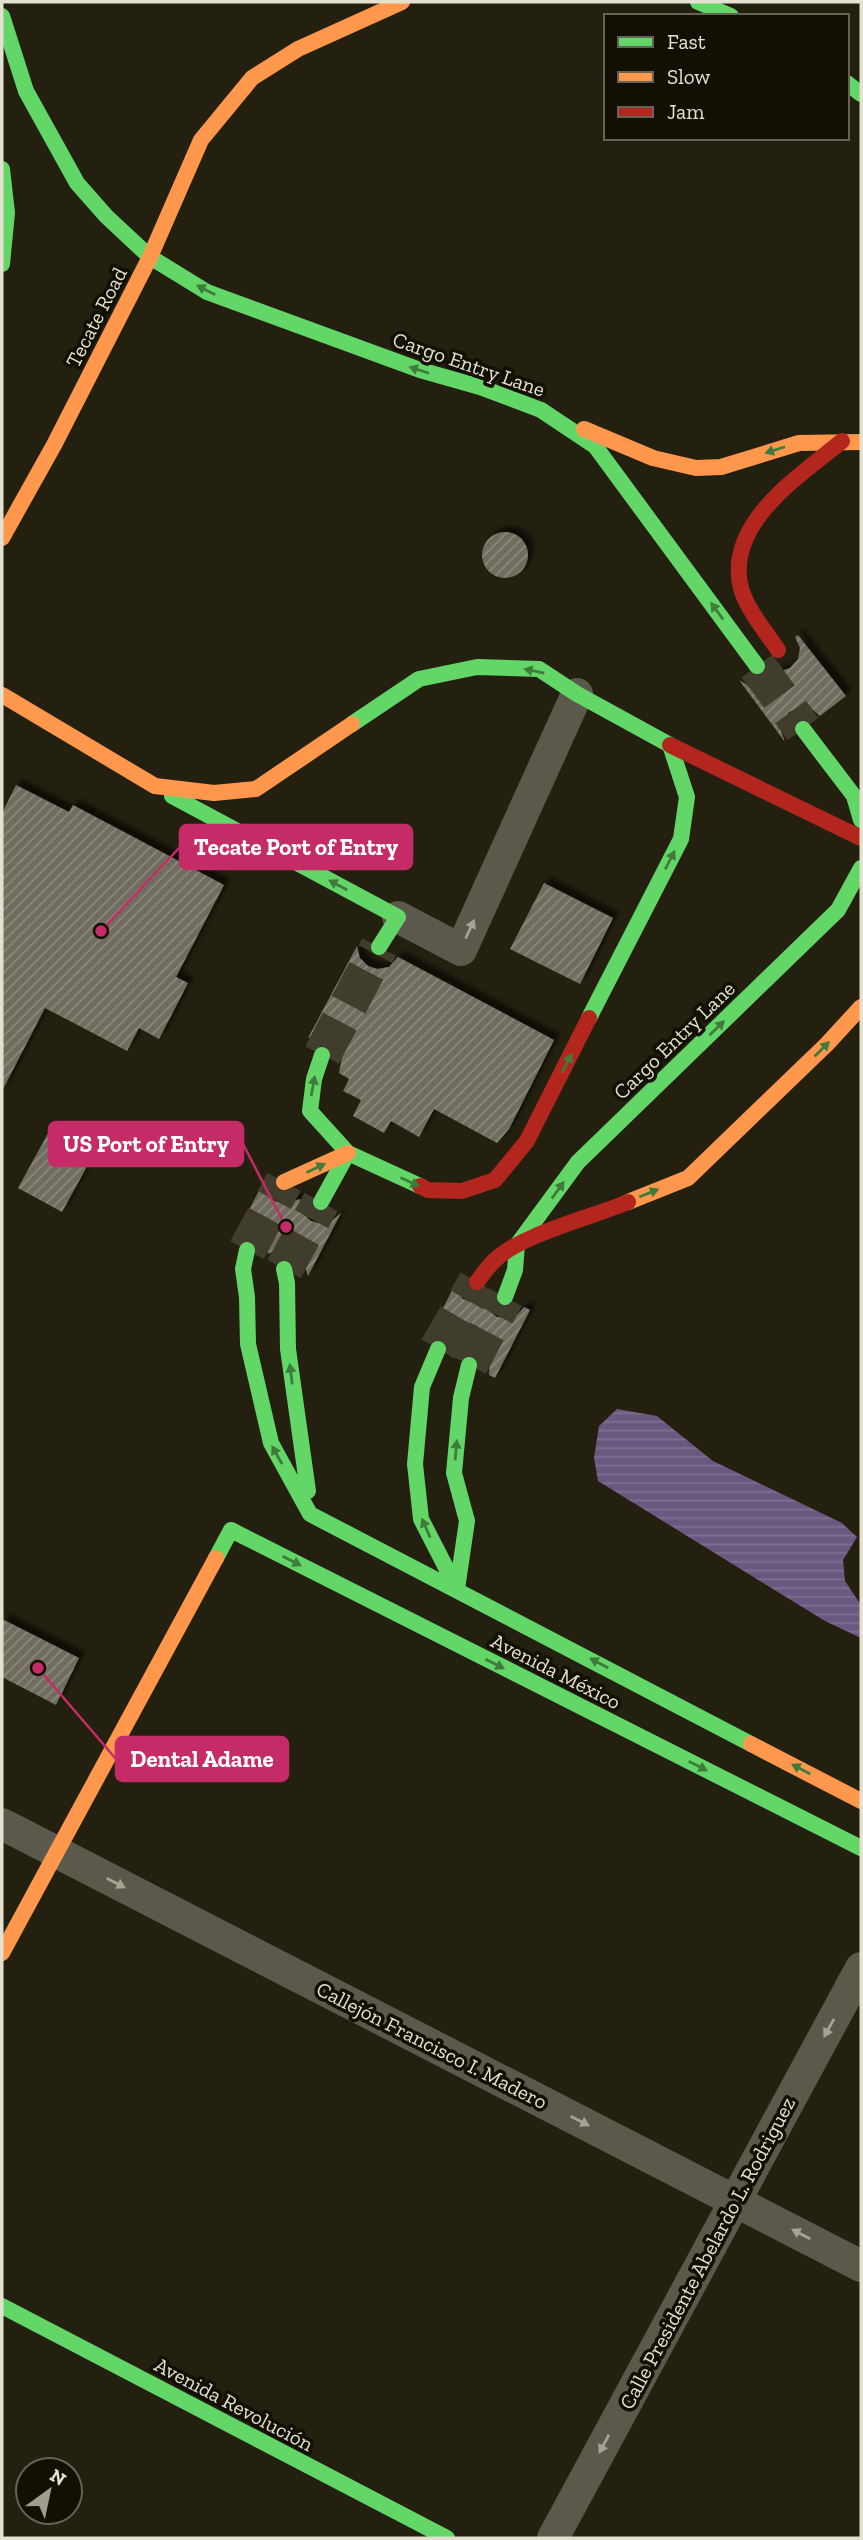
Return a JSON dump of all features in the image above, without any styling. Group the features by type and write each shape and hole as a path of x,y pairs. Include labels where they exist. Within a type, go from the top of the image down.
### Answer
{"main road":[{"path":"150,257 201,140 252,78 298,49 402,2"},
{"path":"698,2 726,14"},
{"name":"Tecate Road","path":"2,16 26,91 77,183 106,216 150,257 54,445 2,538"},
{"path":"2,169 6,213 2,264"},
{"name":"Cargo Entry Lane","path":"150,257 207,292 420,370 480,387 541,410 595,446 757,667"},
{"path":"541,410 635,451 668,463 698,469 721,467 790,445 861,442"},
{"path":"778,650 740,586 738,556 749,529 773,500 842,442"},
{"path":"155,786 214,793 256,789 419,679 477,667 539,669 577,694 670,745 861,838"},
{"path":"2,695 155,786 398,917 379,947"},
{"path":"803,729 854,796 861,820"},
{"path":"826,738 830,762"},
{"path":"322,1055 314,1079 310,1111 348,1153 428,1190 462,1191 495,1180 527,1141 681,839 687,797 670,745"},
{"path":"830,762 858,773"},
{"name":"Cargo Entry Lane","path":"517,1245 579,1162 838,910 861,868"},
{"path":"477,1282 495,1259 517,1245 688,1178 827,1044 861,1007"},
{"path":"284,1182 348,1153"},
{"path":"321,1202 348,1153"},
{"path":"505,1297 515,1270 517,1245"},
{"path":"247,1250 243,1269 247,1297 248,1343 271,1443 310,1514 861,1801"},
{"path":"284,1269 287,1283 288,1349 310,1514"},
{"path":"438,1349 422,1387 415,1464 421,1519 457,1589"},
{"path":"457,1589 467,1521 454,1473 461,1398 469,1365"},
{"name":"Avenida México","path":"55,1852 231,1530 861,1849"},
{"path":"2,1953 55,1852"},
{"name":"Avenida Revolución","path":"2,2306 447,2538"}],"street":[{"path":"398,917 461,950 577,694"},
{"name":"Callejón Francisco I. Madero","path":"2,1824 861,2266"},
{"name":"Calle Presidente Abelardo L. Rodriguez","path":"553,2538 861,1968"}],"shaded area":[{"path":"617,1409 657,1416 713,1461 842,1523 857,1537 843,1560 845,1581 861,1605 861,1638 825,1621 598,1481 594,1458 599,1426"}],"building":[{"path":"505,532 521,539 528,555 521,571 505,578 489,571 482,555 489,539"},
{"path":"798,635 846,696 820,716 812,709 801,707 789,712 783,720 781,731 785,742 739,680 760,688 770,683 778,672 790,668 798,659 800,648 795,637"},
{"path":"16,785 69,812 73,805 224,885 176,977 188,983 159,1039 139,1028 127,1051 45,1008 2,1091 2,813"},
{"path":"544,883 613,918 580,984 510,949"},
{"path":"357,946 360,958 368,966 377,969 389,967 398,957 554,1040 509,1129 497,1143 434,1109 419,1137 391,1121 384,1133 353,1116 361,1100 343,1091 349,1079 339,1073 343,1051 339,1041 328,1034 308,1038"},
{"path":"52,1126 96,1150 62,1212 18,1188"},
{"path":"263,1183 264,1192 272,1200 283,1204 300,1199 302,1213 311,1221 322,1224 332,1221 341,1213 308,1276 301,1255 291,1248 279,1248 268,1254 267,1243 261,1233 251,1229 238,1231"},
{"path":"456,1283 457,1291 463,1299 484,1303 497,1317 509,1318 524,1307 530,1310 495,1378 489,1375 490,1360 484,1349 473,1344 460,1346 456,1336 447,1329 432,1329"},
{"path":"2,1619 79,1658 56,1705 2,1677"}],"tunnel":[{"path":"757,666 803,729"},
{"path":"322,1055 379,947"},
{"path":"247,1250 284,1182"},
{"path":"284,1269 321,1202"},
{"path":"438,1349 477,1282"},
{"path":"469,1365 505,1297"}],"traffic: fast":[{"path":"698,2 726,14"},
{"path":"2,16 26,91 77,183 106,216 150,257 207,292 420,370 480,387 541,410 595,446 757,666"},
{"path":"849,85 861,94"},
{"path":"2,169 7,213 2,264"},
{"path":"352,724 419,679 477,667 539,669 577,694 670,745 687,797 681,839 589,1018"},
{"path":"803,729 854,796 861,820"},
{"path":"172,796 398,917 379,947"},
{"path":"517,1245 578,1162 838,910 861,868"},
{"path":"322,1055 314,1079 310,1111 348,1153 420,1186"},
{"path":"321,1202 348,1153"},
{"path":"505,1297 515,1270 517,1245"},
{"path":"247,1250 243,1269 247,1297 248,1344 271,1443 310,1514 751,1744"},
{"path":"284,1269 287,1283 288,1349 308,1491"},
{"path":"438,1349 422,1387 415,1464 421,1519 457,1589"},
{"path":"457,1589 467,1521 454,1473 461,1398 469,1365"},
{"path":"216,1558 231,1530 861,1848"},
{"path":"2,2306 447,2538"}],"traffic: slow":[{"path":"150,257 201,140 252,78 298,49 402,2"},
{"path":"2,538 54,445 150,257"},
{"path":"584,429 653,458 696,468 721,467 799,443 861,442"},
{"path":"2,695 155,786 214,793 256,789 352,724"},
{"path":"628,1202 688,1178 827,1044 861,1007"},
{"path":"284,1182 348,1153"},
{"path":"2,1953 216,1558"},
{"path":"751,1744 861,1801"}],"traffic: jam":[{"path":"778,650 751,610 740,584 739,561 745,540 756,520 771,502 842,441"},
{"path":"670,745 861,838"},
{"path":"420,1186 428,1190 462,1191 495,1180 527,1141 589,1018"},
{"path":"477,1282 494,1261 521,1243 628,1202"}],"place":[{"name":"Tecate Port of Entry","path":"101,931"},
{"name":"US Port of Entry","path":"286,1227"},
{"name":"Dental Adame","path":"38,1668"}]}
